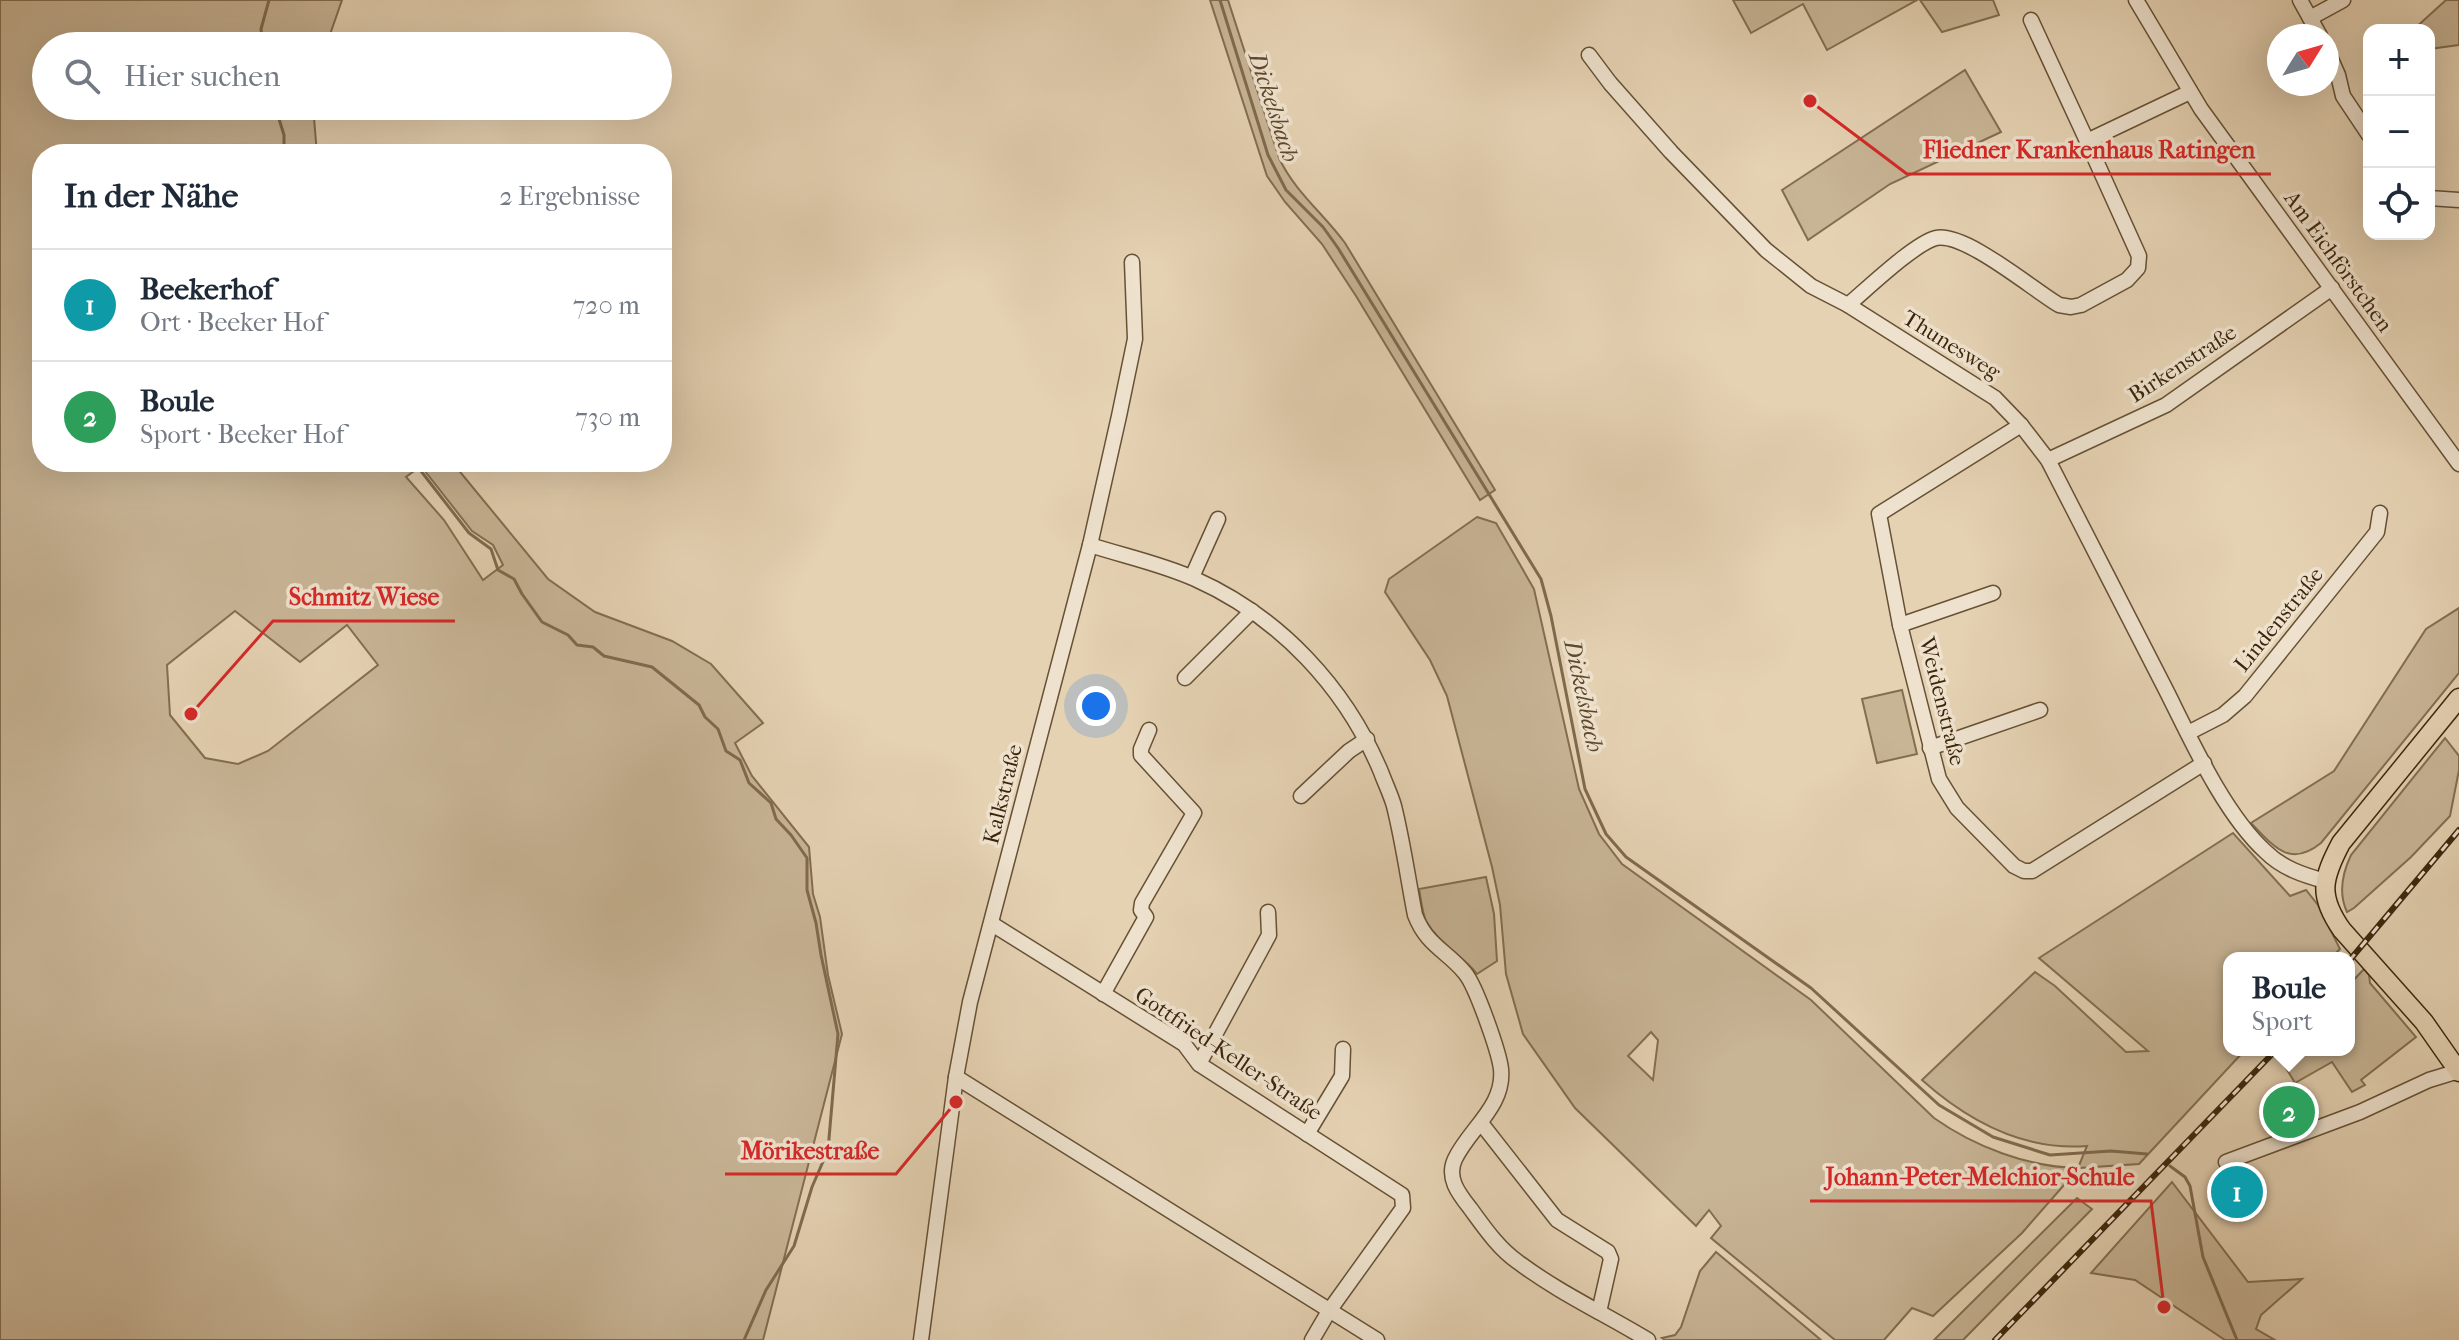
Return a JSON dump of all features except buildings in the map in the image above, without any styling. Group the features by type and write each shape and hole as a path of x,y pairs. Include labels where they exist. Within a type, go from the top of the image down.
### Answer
{"main road":[{"path":"2459,698 2341,843 2329,865 2325,890 2331,914 2342,930 2424,1022 2459,1072"}],"street":[{"name":"Am Eichförstchen","path":"2136,0 2190,92 2459,464"},
{"path":"2300,0 2313,24"},
{"path":"2310,18 2343,0"},
{"path":"1848,305 1919,247 1933,239 1947,237 1967,244 2059,305 2071,307 2081,305 2131,277 2138,268 2139,256 2031,20"},
{"name":"Thunesweg","path":"1589,55 1671,152 1766,250 1811,286 1848,305 1995,398 2021,425 2048,460 2188,733 2237,819 2267,854 2325,890"},
{"path":"2339,79 2343,96 2363,126"},
{"path":"2087,141 2190,92"},
{"path":"2435,198 2459,200"},
{"name":"Kalkstraße","path":"921,1340 956,1077 970,1002 1090,545 1135,339 1132,262"},
{"name":"Birkenstraße","path":"2048,460 2166,405 2332,288"},
{"name":"Weidenstraße","path":"2021,425 1879,514 1900,625 1939,779 1957,808 2014,866 2024,871 2040,868 2204,763"},
{"name":"Lindenstraße","path":"2188,733 2223,715 2245,696 2377,532 2380,513"},
{"path":"1192,577 1218,519"},
{"path":"1090,545 1192,577 1223,592 1293,644 1327,679 1367,739 1394,804 1415,915 1420,927 1428,941 1465,973 1474,986 1501,1067 1501,1083 1496,1097 1454,1160 1453,1182 1459,1195 1496,1242 1517,1262 1648,1340"},
{"path":"1900,625 1993,593"},
{"path":"1185,678 1252,611"},
{"path":"1930,748 2040,710"},
{"path":"1103,994 1146,917 1141,910 1142,903 1194,813 1141,755 1149,730"},
{"path":"1301,796 1349,751 1367,739"},
{"path":"1199,1064 1269,935 1268,912"},
{"name":"Gottfried-Keller-Straße","path":"992,924 1184,1044 1199,1064 1399,1192 1404,1201 1403,1208 1329,1311"},
{"path":"1307,1134 1342,1076 1343,1049"},
{"path":"2226,1162 2360,1112 2429,1080 2459,1072"},
{"path":"956,1077 1377,1340"},
{"path":"1481,1123 1557,1220 1608,1252 1611,1259 1599,1312"},
{"path":"1312,1340 1329,1311"}],"shaded area":[{"path":"0,0 342,0 331,32 32,32 32,120 314,120 316,144 32,144 32,472 413,472 406,477 444,520 483,580 503,565 493,545 472,531 426,472 460,472 548,579 595,612 672,641 711,664 763,723 735,743 752,776 809,847 813,894 842,1034 763,1340 0,1340","holes":["235,611 300,662 347,625 378,665 268,751 238,764 205,758 170,715 167,665"]},
{"path":"1210,0 1228,0 1279,158 1301,192 1345,243 1495,490 1480,500 1322,244 1267,176"},
{"path":"1733,0 1917,0 1827,50 1803,4 1751,33"},
{"path":"1920,0 1993,0 1999,15 1942,32"},
{"path":"2446,0 2459,0 2459,45 2435,48 2435,24 2420,24"},
{"path":"1965,70 2001,132 1890,184 1808,240 1782,190"},
{"path":"1477,517 1496,523 1534,589 1579,789 1599,834 1622,864 1811,1000 1934,1118 1967,1138 2003,1154 2040,1164 2078,1168 2087,1146 2041,1144 1998,1130 1958,1108 1922,1080 2035,972 2055,986 2126,1052 2148,1051 2039,958 2233,833 2290,896 2306,890 2318,905 2340,949 2337,952 2223,952 2223,1056 2239,1056 2139,1164 2079,1168 2022,1233 1933,1316 1912,1308 1884,1340 1835,1340 1711,1238 1721,1226 1709,1210 1696,1226 1575,1108 1523,1034 1506,974 1500,905 1492,867 1447,696 1430,660 1385,592 1389,579","holes":["1651,1032 1658,1040 1653,1080 1628,1056"]},
{"path":"2459,608 2459,673 2321,843 2300,854 2291,854 2267,840 2251,823 2334,771 2426,629"},
{"path":"1902,690 1917,754 1877,763 1862,699"},
{"path":"2445,738 2459,756 2450,816 2411,857 2347,912 2342,884 2351,855"},
{"path":"1486,877 1494,914 1497,961 1477,974 1431,929 1419,889"},
{"path":"2364,969 2370,983 2416,1037 2361,1080 2365,1085 2352,1092 2332,1062 2295,1083 2280,1058 2283,1056 2355,1056 2355,979"},
{"path":"2298,1092 2311,1113 2281,1132 2268,1110"},
{"path":"2172,1182 2248,1282 2302,1279 2261,1315 2256,1329 2275,1340 2225,1340 2135,1280 2091,1273"},
{"path":"2077,1198 2092,1209 1963,1340 1934,1340"},
{"path":"1716,1252 1821,1340 1662,1338 1675,1335 1681,1327 1700,1271"}],"waterway":[{"path":"261,32 269,0"},
{"name":"Dickelsbach","path":"1220,0 1268,155 1286,190 1323,227 1338,248 1541,579 1585,789 1606,834 1626,857 1811,988 1939,1105 1993,1137 2050,1155 2111,1151 2147,1154"},
{"path":"279,120 284,144"},
{"path":"422,472 469,533 491,549 498,570 514,579 542,622 568,635 577,645 593,647 604,656 652,667 699,705 705,717 718,729 726,751 740,760 749,783 771,803 776,819 807,858 807,890 838,1034 828,1150 812,1187 794,1246 766,1290 744,1340"},
{"name":"Dickelsbach","path":"2170,1166 2185,1177 2190,1186 2203,1257 2237,1340"}],"railway":[{"path":"2355,954 2459,830"},
{"path":"1995,1340 2270,1056"}],"place":[{"name":"Fliedner Krankenhaus Ratingen","path":"1810,101"},
{"name":"Schmitz Wiese","path":"191,714"},
{"name":"Mörikestraße","path":"956,1102"},
{"name":"Boule","path":"2289,1112"},
{"name":"Beekerhof","path":"2237,1192"},
{"name":"Johann-Peter-Melchior-Schule","path":"2164,1307"}]}
